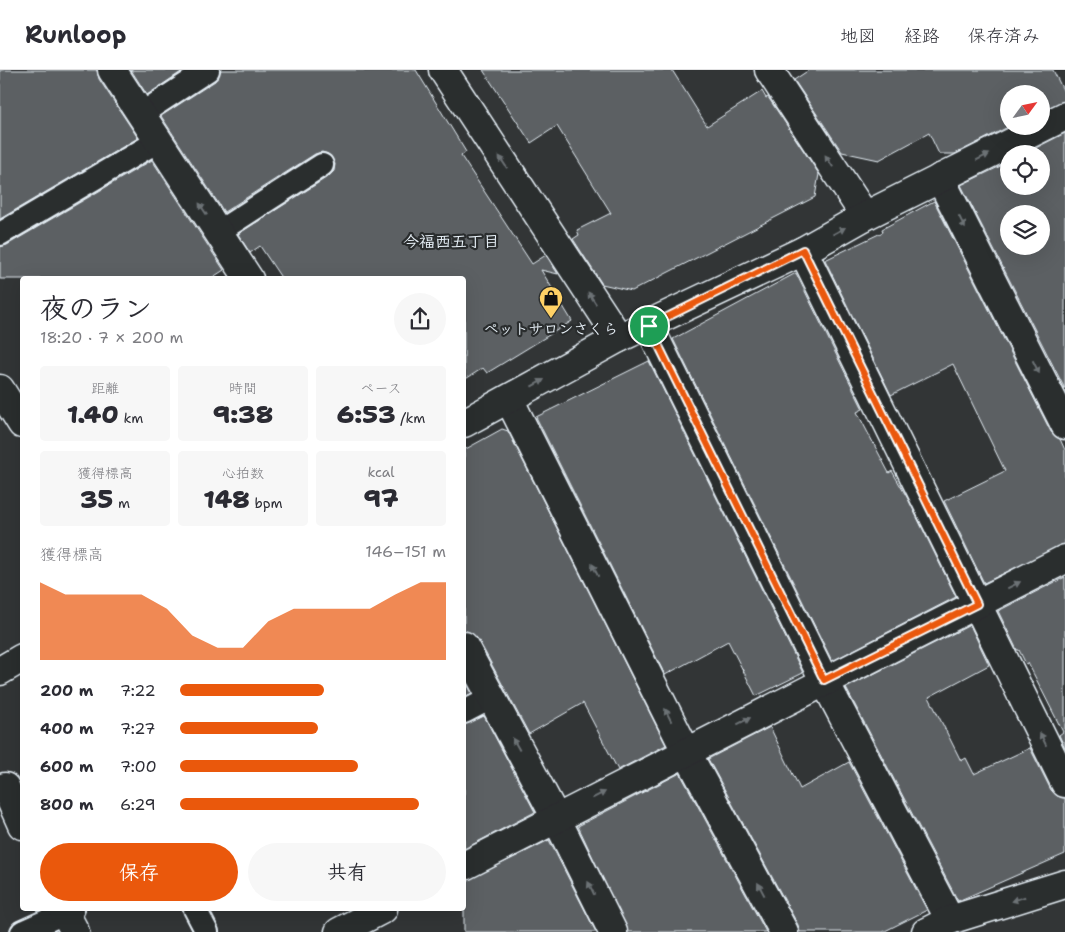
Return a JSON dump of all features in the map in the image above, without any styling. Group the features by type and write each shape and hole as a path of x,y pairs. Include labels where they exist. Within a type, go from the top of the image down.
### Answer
{"street":[{"path":"112,70 247,276"},
{"path":"443,70 619,338"},
{"path":"769,70 865,216"},
{"path":"466,422 619,338 649,326 803,250 865,216 1065,116"},
{"path":"940,178 1065,425"},
{"path":"803,250 1065,783"},
{"path":"649,326 824,680 938,926 1065,884"},
{"path":"9,390 20,419"},
{"path":"508,399 686,751 784,932"},
{"path":"466,865 824,680 1065,559"},
{"path":"466,650 556,818 612,932"},
{"path":"0,671 20,659"},
{"path":"9,785 20,819"},
{"path":"338,932 372,917"}],"lane":[{"path":"141,114 208,70"},
{"path":"0,234 158,140"},
{"path":"218,232 322,165"},
{"path":"466,711 491,698"},
{"path":"196,911 207,932"},
{"path":"22,932 69,916"}],"building":[{"path":"0,70 97,70 99,79 138,138 0,219"},
{"path":"131,70 184,70 147,95"},
{"path":"221,70 416,70 466,152 461,156 532,264 546,255 558,274 541,270 572,321 487,373 483,368 466,379 466,276 280,276 260,246 250,253 238,234 329,176 334,171 335,164 328,154 322,152 315,154 224,212 161,116 215,81"},
{"path":"483,70 672,70 707,126 762,91 766,98 768,97 819,174 815,197 632,291 602,284 573,239 579,235 577,230 611,213 557,126 531,143"},
{"path":"809,70 1053,70 1065,94 1065,101 1050,107 1050,85 1000,85 1000,131 955,154 939,154 929,133 879,160 842,152 794,80"},
{"path":"1065,133 1065,389 961,185 1000,166 1000,195 1050,195 1050,145 1042,145"},
{"path":"152,160 224,270 215,276 20,276 20,279 0,279 0,247 7,245"},
{"path":"934,201 1051,432 1060,439 1065,450 1065,544 984,583 944,501 1005,471 953,364 891,395 825,260 883,232 882,229"},
{"path":"796,273 863,409 857,412 889,473 892,471 908,499 956,597 832,661 673,339"},
{"path":"649,361 803,673 756,696 728,641 665,675 536,417"},
{"path":"502,429 508,431 666,745 618,770 583,703 529,734 478,639 472,633 466,631 466,449"},
{"path":"1065,577 1065,748 1059,735 1063,732 1028,663 1026,664 1019,650 1017,650 998,611"},
{"path":"970,625 989,665 929,697 961,761 966,758 974,774 1030,748 1051,790 1057,796 1065,798 1065,854 958,901 846,688"},
{"path":"466,682 472,693 466,696"},
{"path":"484,716 535,812 466,848 466,724"},
{"path":"770,727 800,789 849,762 927,910 883,932 800,932 798,925 708,759"},
{"path":"680,773 766,932 628,932 578,826"},
{"path":"549,840 596,932 464,932 466,881"}],"place":[{"name":"ペットサロンさくら","path":"551,319"}],"district":[{"name":"今福西五丁目","path":"451,241"}],"route":[{"path":"803,250 977,604 824,680 649,326 803,250"}]}
